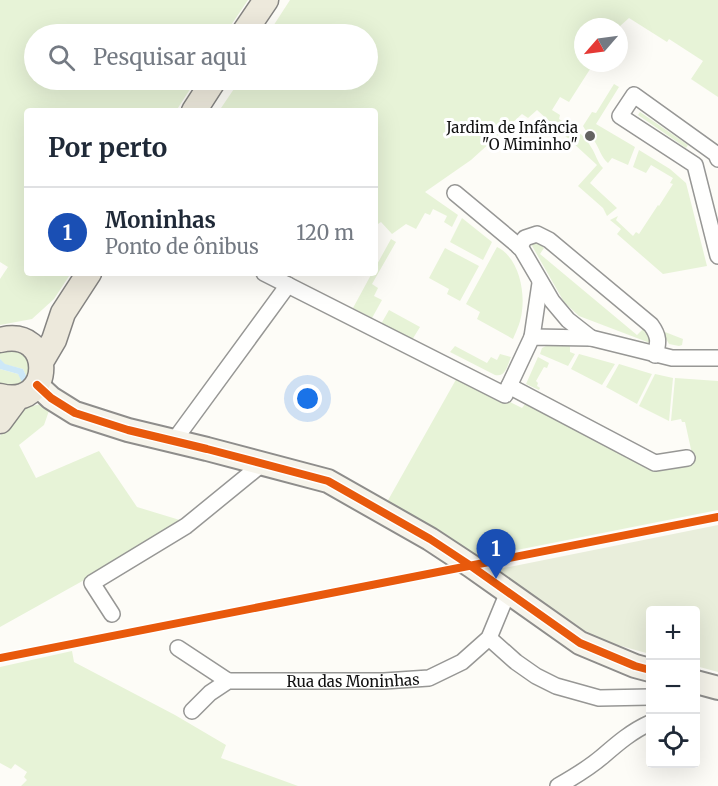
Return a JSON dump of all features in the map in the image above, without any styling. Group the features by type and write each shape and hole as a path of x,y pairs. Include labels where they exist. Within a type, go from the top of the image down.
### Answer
{"main road":[{"path":"250,24 266,0"},
{"path":"196,108 208,90"},
{"path":"0,421 54,340 63,313 87,276"},
{"path":"9,339 42,329 63,313"},
{"path":"9,339 26,341 39,354 24,385"}],"street":[{"path":"718,159 716,154 634,95 620,116 695,165 718,256"},
{"path":"698,170 718,165"},
{"path":"455,193 519,247 552,301 568,320 591,338"},
{"path":"519,247 525,238 537,234 549,240 651,326 657,334 658,346 655,355"},
{"path":"270,276 505,395 532,337 540,283"},
{"path":"172,442 288,285"},
{"path":"532,337 591,338 672,358 718,358"},
{"path":"24,385 75,413 128,430 328,481 430,539 580,643 646,669"},
{"path":"509,386 655,463 687,458"},
{"path":"112,614 92,583 186,526 262,464"},
{"name":"Rua das Moninhas","path":"228,681 384,681 429,678 462,662 489,638 508,592"},
{"path":"489,638 536,676 556,686 599,698 646,697"},
{"path":"178,648 228,681 210,693 192,711"},
{"path":"700,683 718,688"},
{"path":"558,786 587,768 621,740 646,725"}],"green space":[{"path":"0,0 248,0 232,24 24,24 24,90 190,90 178,108 24,108 24,276 69,276 54,299 32,319 0,325 0,279 8,267 0,262"},
{"path":"290,0 718,0 718,97 691,79 703,61 669,39 667,42 629,18 574,18 574,72 588,72 569,102 560,97 552,110 560,115 559,119 588,142 603,168 590,183 617,208 607,216 603,208 578,186 597,165 537,110 528,118 522,114 471,160 425,192 458,215 452,227 444,222 447,216 433,209 430,215 425,213 416,229 406,224 392,234 381,222 378,224 378,108 221,108 233,90 378,90 378,24 274,24"},
{"path":"614,84 619,87 596,124 635,147 628,165 612,158 608,163 583,126 592,112 596,113"},
{"path":"640,112 688,145 686,148 638,115"},
{"path":"639,150 670,169 686,183 707,266 663,274 617,234 621,229 610,220 618,216 616,220 633,236 636,232 639,234 673,184 670,183 673,178 651,165 646,173 633,167"},
{"path":"462,218 492,242 483,260 450,242"},
{"path":"391,239 396,242 378,274 378,263"},
{"path":"536,241 544,248 540,254 637,335 643,329 653,338 650,343 579,316 564,302 531,244"},
{"path":"497,247 510,258 521,284 523,302 519,325 513,339 477,319 480,312 466,304"},
{"path":"445,248 479,266 460,301 447,294 449,289 429,278"},
{"path":"370,276 377,276 372,284 378,288 374,296 382,300 372,318 353,308"},
{"path":"389,310 420,327 412,340 381,324"},
{"path":"665,332 683,339 682,345 669,344"},
{"path":"570,342 570,352 575,354 568,366 540,354 542,348 548,345"},
{"path":"455,346 487,363 491,357 497,360 500,354 511,357 504,373 495,375 450,352"},
{"path":"20,350 30,360 28,380 23,369 3,364 0,359 0,351"},
{"path":"579,354 615,364 602,385 571,369"},
{"path":"538,357 549,363 536,381 539,390 526,384"},
{"path":"619,364 652,374 637,404 606,387"},
{"path":"0,369 18,374 22,386 0,386"},
{"path":"655,374 673,378 669,421 639,406"},
{"path":"458,376 522,408 528,400 656,469 694,463 685,422 681,419 671,421 675,378 718,381 718,510 477,558 387,502"},
{"path":"42,404 50,408 44,425 19,445 36,478 99,451 137,507 183,521 0,627 0,436 20,410"},
{"path":"718,525 718,672 700,667 700,606 646,606 646,653 574,633 489,571"},
{"path":"72,651 74,662 175,715 226,745 221,758 298,786 21,786 27,780 24,777 27,772 15,764 11,769 0,763 0,667"}],"water":[{"path":"0,359 5,364 23,369 28,380 22,382 18,374 0,369"}],"cycle path":[{"path":"37,385 51,398 75,413 128,430 328,481 430,539 580,643 646,669"},
{"path":"0,658 718,517"}],"place":[{"name":"Jardim de Infância \"O Miminho\"","path":"590,136"},
{"name":"Moninhas","path":"496,579"}]}
